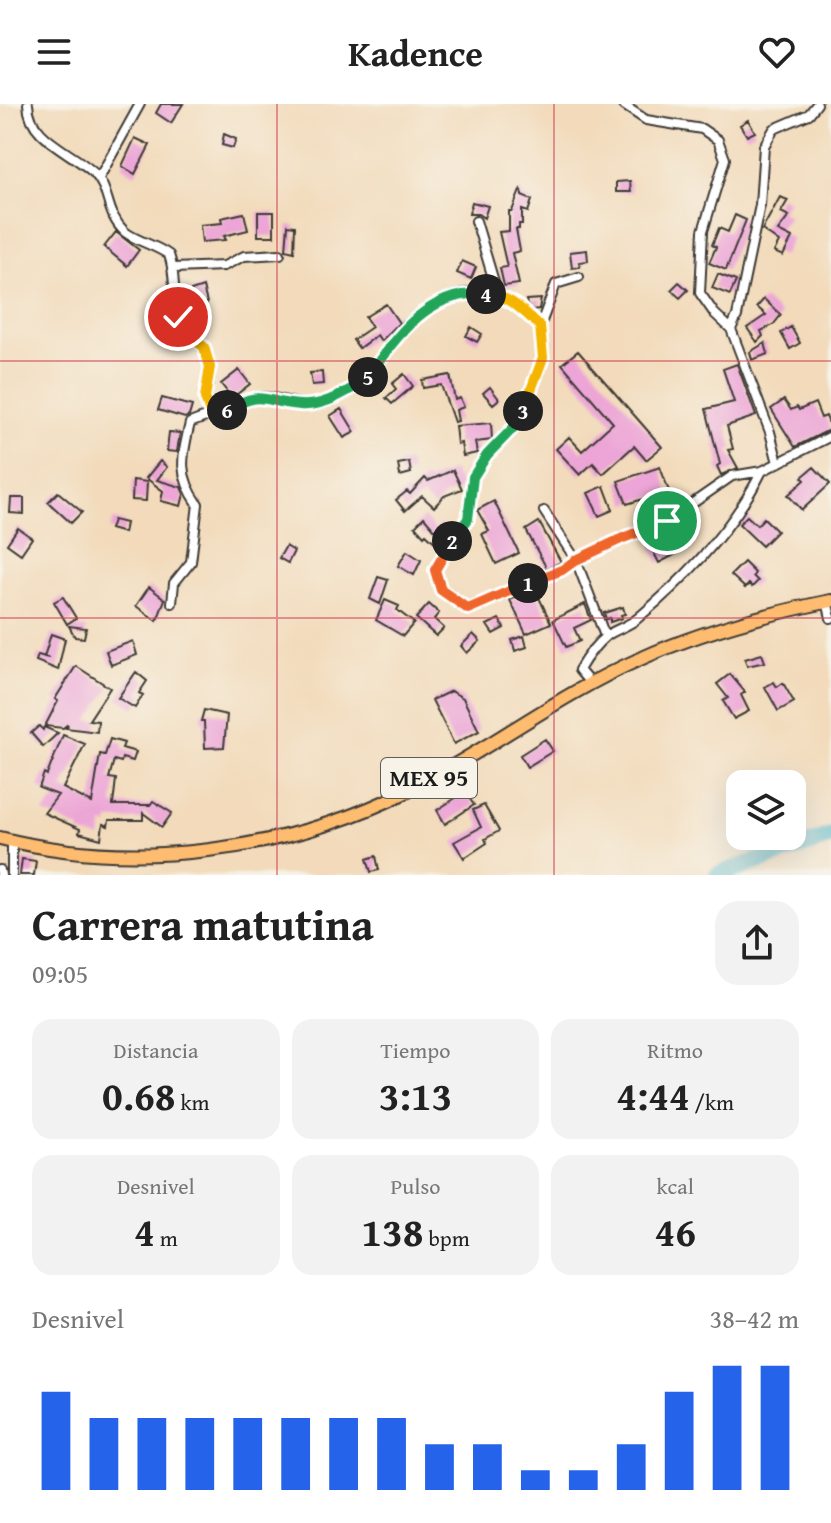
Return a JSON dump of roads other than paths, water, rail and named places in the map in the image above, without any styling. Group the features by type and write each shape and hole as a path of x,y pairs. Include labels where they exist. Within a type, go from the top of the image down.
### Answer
{"main road":[{"name":"MEX 95","path":"6,839 76,851 129,854 212,849 322,827 409,790 590,683 638,659 694,636 829,601"}],"street":[{"path":"28,104 28,117 38,132 81,160 99,178 110,212 126,232 169,255 174,268 178,317 186,333 204,347 210,367 205,398 211,415"},
{"path":"99,178 140,104"},
{"path":"622,104 646,120 702,129 718,140 725,159 703,231 700,293 714,313 731,329 770,432 778,463"},
{"path":"731,329 737,316 760,205 764,146 774,129 809,114 817,104"},
{"path":"476,221 498,295"},
{"path":"174,268 224,266 244,256 280,254"},
{"path":"579,277 556,284 540,326 543,358 519,422 487,455 473,477 468,519 435,570 441,590 468,609 667,521 732,476 762,471 831,436"},
{"path":"172,603 174,583 191,562 198,504 185,486 182,455 190,423 224,413 244,400 263,397 300,405 325,403 365,381 398,334 429,307 468,292 498,295 516,305 540,326"},
{"path":"590,683 579,670 586,657 605,636 636,620 709,548 752,492 762,471"},
{"path":"544,511 576,560 605,636"},
{"path":"829,601 831,618"},
{"path":"6,839 12,875"}],"waterway":[{"path":"718,875 831,836"}]}
